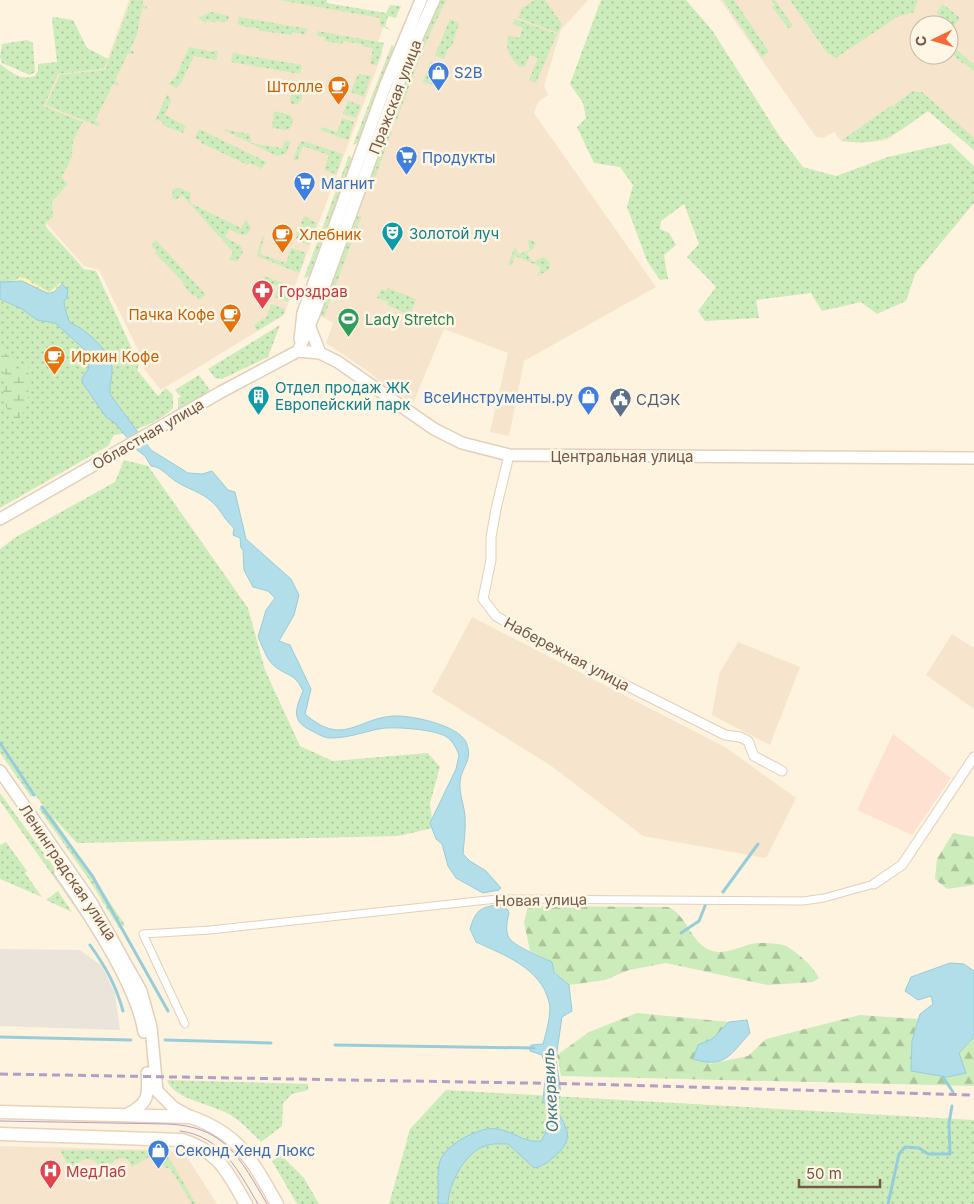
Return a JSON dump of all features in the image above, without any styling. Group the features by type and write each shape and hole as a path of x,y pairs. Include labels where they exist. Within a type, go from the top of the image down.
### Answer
{"main road":[{"path":"0,1112 191,1117 213,1125 227,1134 241,1147 277,1204"},
{"path":"0,1134 182,1140 200,1145 214,1156 227,1171 246,1204"}],"street":[{"name":"Пражская улица","path":"298,351 302,313 386,84 422,0"},
{"name":"Пражская улица","path":"298,351 407,60 434,0"},
{"path":"309,325 320,353"},
{"name":"Центральная улица","path":"298,351 320,353 338,362 434,429 462,443 509,454 974,458"},
{"name":"Областная улица","path":"0,519 26,502 298,351"},
{"name":"Набережная улица","path":"509,454 496,509 491,537 491,560 483,599 496,616 536,640 725,735 740,737 748,741 754,756 782,771"},
{"name":"Новая улица","path":"185,1024 143,934 219,929 497,899 803,901 824,898 874,884 902,865 974,757"},
{"name":"Ленинградская улица","path":"0,771 91,902 141,991 151,1027 153,1090"},
{"name":"Ленинградская улица","path":"0,785 89,914 120,970 136,1005 143,1028 153,1090"},
{"path":"126,1115 139,1108 153,1090 173,1107 191,1117"}],"shaded area":[{"path":"129,0 291,0 387,17 376,48 383,52 284,315 161,390 144,369 144,362 99,270 84,266 46,223 53,217 52,202 68,184 62,177 72,157 73,141 83,122 44,106 58,74 104,69"},
{"path":"441,0 588,0 561,30 544,86 548,95 538,102 534,113 656,287 524,361 509,436 490,432 508,353 444,329 413,403 386,387 369,372 326,343 333,323 319,315 413,63"},
{"path":"720,0 974,0 974,150 928,111 887,140 861,143 841,141 834,132 823,138 816,137"},
{"path":"472,617 725,747 796,798 766,858 643,836 550,765 432,692"},
{"path":"952,634 974,648 974,709 926,675"},
{"path":"738,642 800,667 770,745 712,715 719,674"},
{"path":"893,734 951,778 912,835 857,810"},
{"path":"0,949 80,950 102,966 115,993 120,1030 0,1026"},
{"path":"0,1146 162,1150 185,1154 217,1204 0,1204"}],"green space":[{"path":"131,0 143,0 142,5 147,6 147,9 142,8 137,34 130,50 134,52 133,54 128,53 115,81 119,83 118,86 113,84 95,121 100,123 98,126 46,105 60,75 105,70"},
{"path":"279,0 327,0 327,3 386,13 390,5 401,6 396,18 388,16 385,26 392,31 380,25 380,18"},
{"path":"441,0 446,0 422,51 396,122 393,117 413,63"},
{"path":"535,0 545,0 562,24 558,33 518,18 522,8"},
{"path":"601,0 686,0 712,30 780,137 803,167 836,176 888,157 950,143 974,166 974,203 915,274 906,301 877,314 861,302 822,311 811,293 756,300 759,318 705,321 698,311 716,287 687,257 699,244 684,204 661,221 660,229 669,233 676,245 664,255 668,279 660,280 647,261 627,207 633,185 620,167 594,163 577,127 586,118 583,103 570,84"},
{"path":"723,0 734,0 769,52 762,57"},
{"path":"771,0 775,0 793,26 789,29 772,7 775,5"},
{"path":"790,0 918,0 914,12 897,17 836,58 827,53"},
{"path":"943,4 956,15 939,15 936,13"},
{"path":"211,12 229,16 228,20 226,22 216,21 216,23 207,20 206,23 198,18"},
{"path":"239,17 308,29 304,36 292,32 291,35 259,31 259,28 245,27 237,24"},
{"path":"52,18 73,20 87,48 108,59 104,69 58,74 44,106 83,122 73,141 72,157 62,177 68,184 52,202 53,217 46,223 46,227 84,269 96,271 139,364 137,370 158,396 166,388 173,395 173,408 162,417 145,426 114,435 108,446 0,508 0,64 20,77 29,77 35,76 38,64 57,62"},
{"path":"450,19 459,23 452,46 448,49 444,59 435,55"},
{"path":"515,19 557,34 536,83 529,80 538,58 530,55 525,66 520,67 509,53 507,45 509,35 519,38 523,28 513,24"},
{"path":"318,31 384,43 378,63 376,65 370,64 373,48 343,41 342,44 325,41 325,37 317,36"},
{"path":"27,40 33,43 35,72 30,75 2,63 0,57 2,44"},
{"path":"392,44 394,48 358,143 353,145"},
{"path":"189,47 213,52 214,50 218,51 216,60 194,56 181,83 176,88 168,84 176,76"},
{"path":"959,51 974,65 974,71 963,62 959,60"},
{"path":"233,53 302,65 300,74 231,62"},
{"path":"430,62 442,66 434,86 423,82"},
{"path":"358,74 371,76 364,97 351,92"},
{"path":"298,88 302,93 302,99 298,104 292,104 290,101 292,90"},
{"path":"913,91 922,92 974,138 974,150 928,111 888,137 869,142 841,141 892,105 894,107 895,104"},
{"path":"167,94 171,100 165,115 186,126 183,133 162,125 163,122 155,121"},
{"path":"348,101 361,105 356,118 343,114"},
{"path":"274,111 290,115 293,119 291,128 285,130 272,128"},
{"path":"342,118 354,122 348,140 320,130 322,127 337,132"},
{"path":"199,129 267,162 260,170 259,167 249,163 248,165 201,143 202,141 195,138"},
{"path":"222,129 250,134 251,143 282,148 285,141 291,141 286,154 277,156"},
{"path":"392,131 372,186 369,182 387,133"},
{"path":"303,141 343,154 336,174 324,170 329,155 303,146 297,161 293,160 299,144"},
{"path":"349,155 353,160 309,276 304,278"},
{"path":"180,188 191,193 190,203 241,228 246,219 251,229 248,234 241,235 229,229 225,237 241,246 243,252 238,261 229,260 233,252 182,195 176,200 172,198 173,189"},
{"path":"362,215 324,317 319,315 356,217"},
{"path":"304,216 317,223 309,245 295,239"},
{"path":"262,236 264,237 260,254 286,263 291,248 306,253 299,273 257,256"},
{"path":"530,239 536,243 533,249 527,253 532,262 544,257 550,263 549,270 537,276 541,267 515,256 511,266 508,264 515,247 519,254 530,250 528,242"},
{"path":"156,240 206,295 200,300 195,295 193,296 183,285 184,283 155,253 156,251 151,245"},
{"path":"264,276 293,287 288,302 274,297 278,286 263,280"},
{"path":"388,288 416,299 410,315 387,305 388,302 377,298 381,289 386,291"},
{"path":"271,304 285,309 283,315 257,331 254,325 266,317"},
{"path":"280,325 268,357 222,379 215,378 208,369"},
{"path":"0,342 6,354 15,361 9,369 17,371 24,365 28,366 28,397 24,411 15,423 4,401 3,389 6,377 0,366"},
{"path":"199,375 210,390 178,411 178,398 181,397 175,390"},
{"path":"124,460 148,466 248,608 265,670 300,746 333,761 428,753 440,767 430,803 433,828 398,836 77,843 52,816 125,925 119,928 88,878 39,809 43,805 35,795 31,797 0,753 0,549 16,537 115,482"},
{"path":"0,793 61,877 93,929 92,931 0,801"},
{"path":"953,833 974,837 974,885 947,889 935,879 937,859"},
{"path":"6,842 27,871 25,873 42,897 0,879 0,845"},
{"path":"58,891 72,912 46,900"},
{"path":"528,906 668,907 681,917 696,939 709,950 722,952 758,943 783,945 805,960 819,978 813,982 768,985 666,963 629,970 605,980 569,985 554,971 552,962 530,951 524,922"},
{"path":"637,1013 729,1022 712,1039 709,1064 748,1056 766,1039 860,1015 918,1019 912,1041 965,1073 959,1053 974,1037 974,1086 561,1076 557,1055 589,1032"},
{"path":"167,1080 308,1084 308,1090 292,1094 283,1103 282,1126 261,1142 232,1116 185,1097 171,1087"},
{"path":"446,1090 974,1120 974,1204 389,1204 410,1129"},
{"path":"60,1150 160,1151 169,1158 196,1204 192,1204 169,1167 165,1169 160,1161 149,1157 132,1167 127,1159 119,1158 101,1169 94,1160 85,1159 69,1168"},
{"path":"281,1155 304,1178 319,1204 297,1204 272,1161"}],"sand":[{"path":"19,277 26,278 49,292 60,283 62,284 53,293 47,293 17,282 0,282 16,280"}],"water":[{"path":"22,281 47,293 53,293 62,284 68,290 67,298 64,301 70,323 89,334 107,354 112,367 110,394 151,450 188,473 202,474 212,471 228,490 235,492 246,539 291,579 299,595 294,615 279,641 290,645 311,689 305,714 318,724 330,729 340,730 349,729 380,718 393,716 411,717 444,726 461,736 466,742 469,754 460,782 465,821 463,854 486,871 501,888 499,890 483,893 456,878 448,866 442,844 436,839 430,823 456,769 459,755 453,743 446,736 437,733 401,728 384,728 348,736 328,738 312,731 301,723 298,719 297,709 303,691 295,679 271,662 258,637 266,610 275,598 268,591 253,587 244,570 243,550 240,538 233,535 234,528 207,498 177,482 158,468 151,466 145,456 137,450 116,424 106,417 82,382 82,378 89,368 85,350 55,323 37,320 22,309 0,299 0,282"},
{"name":"Оккервиль","path":"503,904 509,912 507,930 511,940 515,944 552,962 554,972 569,985 572,1011 562,1017 556,1058 561,1093 556,1109 564,1123 567,1139 561,1151 545,1164 534,1168 508,1144 490,1144 478,1149 465,1162 454,1179 448,1204 438,1204 440,1161 443,1155 456,1143 473,1133 491,1129 504,1130 524,1139 535,1141 541,1141 545,1134 549,1109 543,1101 546,1068 542,1055 530,1051 531,1045 543,1044 547,1029 550,1007 545,990 538,980 520,964 476,942 470,929 475,917 481,910"},
{"path":"950,963 964,964 974,971 974,1037 959,1053 966,1073 947,1077 911,1071 912,1041 920,1014 933,1004 931,996 918,1000 905,991 911,977"},
{"path":"747,1020 750,1033 732,1054 720,1061 713,1062 693,1059 698,1045 712,1039 729,1022"}],"waterway":[{"path":"0,743 34,795"},
{"path":"42,807 93,877 168,1011"},
{"path":"723,892 758,844"},
{"path":"681,933 699,921 707,901"},
{"path":"90,945 110,976 123,1011"},
{"path":"0,1037 131,1040"},
{"path":"165,1040 271,1043"},
{"name":"Оккервиль","path":"335,1045 534,1048"},
{"path":"943,1077 953,1092"},
{"path":"888,1204 899,1154 905,1147 919,1148 928,1154 950,1154 949,1123 952,1106"}],"tram line":[{"path":"0,1121 187,1126 203,1131 229,1147 248,1172 267,1204"},
{"path":"180,1131 195,1134 207,1140 228,1157 258,1204"}],"railway":[{"path":"0,1074 585,1084 974,1095"}],"place":[{"name":"S2B","path":"438,91"},
{"name":"Штолле","path":"339,105"},
{"name":"Продукты","path":"406,176"},
{"name":"Магнит","path":"305,202"},
{"name":"Золотой луч","path":"393,252"},
{"name":"Хлебник","path":"283,253"},
{"name":"Горздрав","path":"263,310"},
{"name":"Пачка Кофе","path":"231,333"},
{"name":"Lady Stretch","path":"349,338"},
{"name":"Иркин Кофе","path":"55,375"},
{"name":"Отдел продаж ЖК Европейский парк","path":"259,415"},
{"name":"ВсеИнструменты.ру","path":"589,416"},
{"name":"СДЭК","path":"620,418"},
{"name":"Секонд Хенд Люкс","path":"159,1169"},
{"name":"МедЛаб","path":"50,1190"}]}
